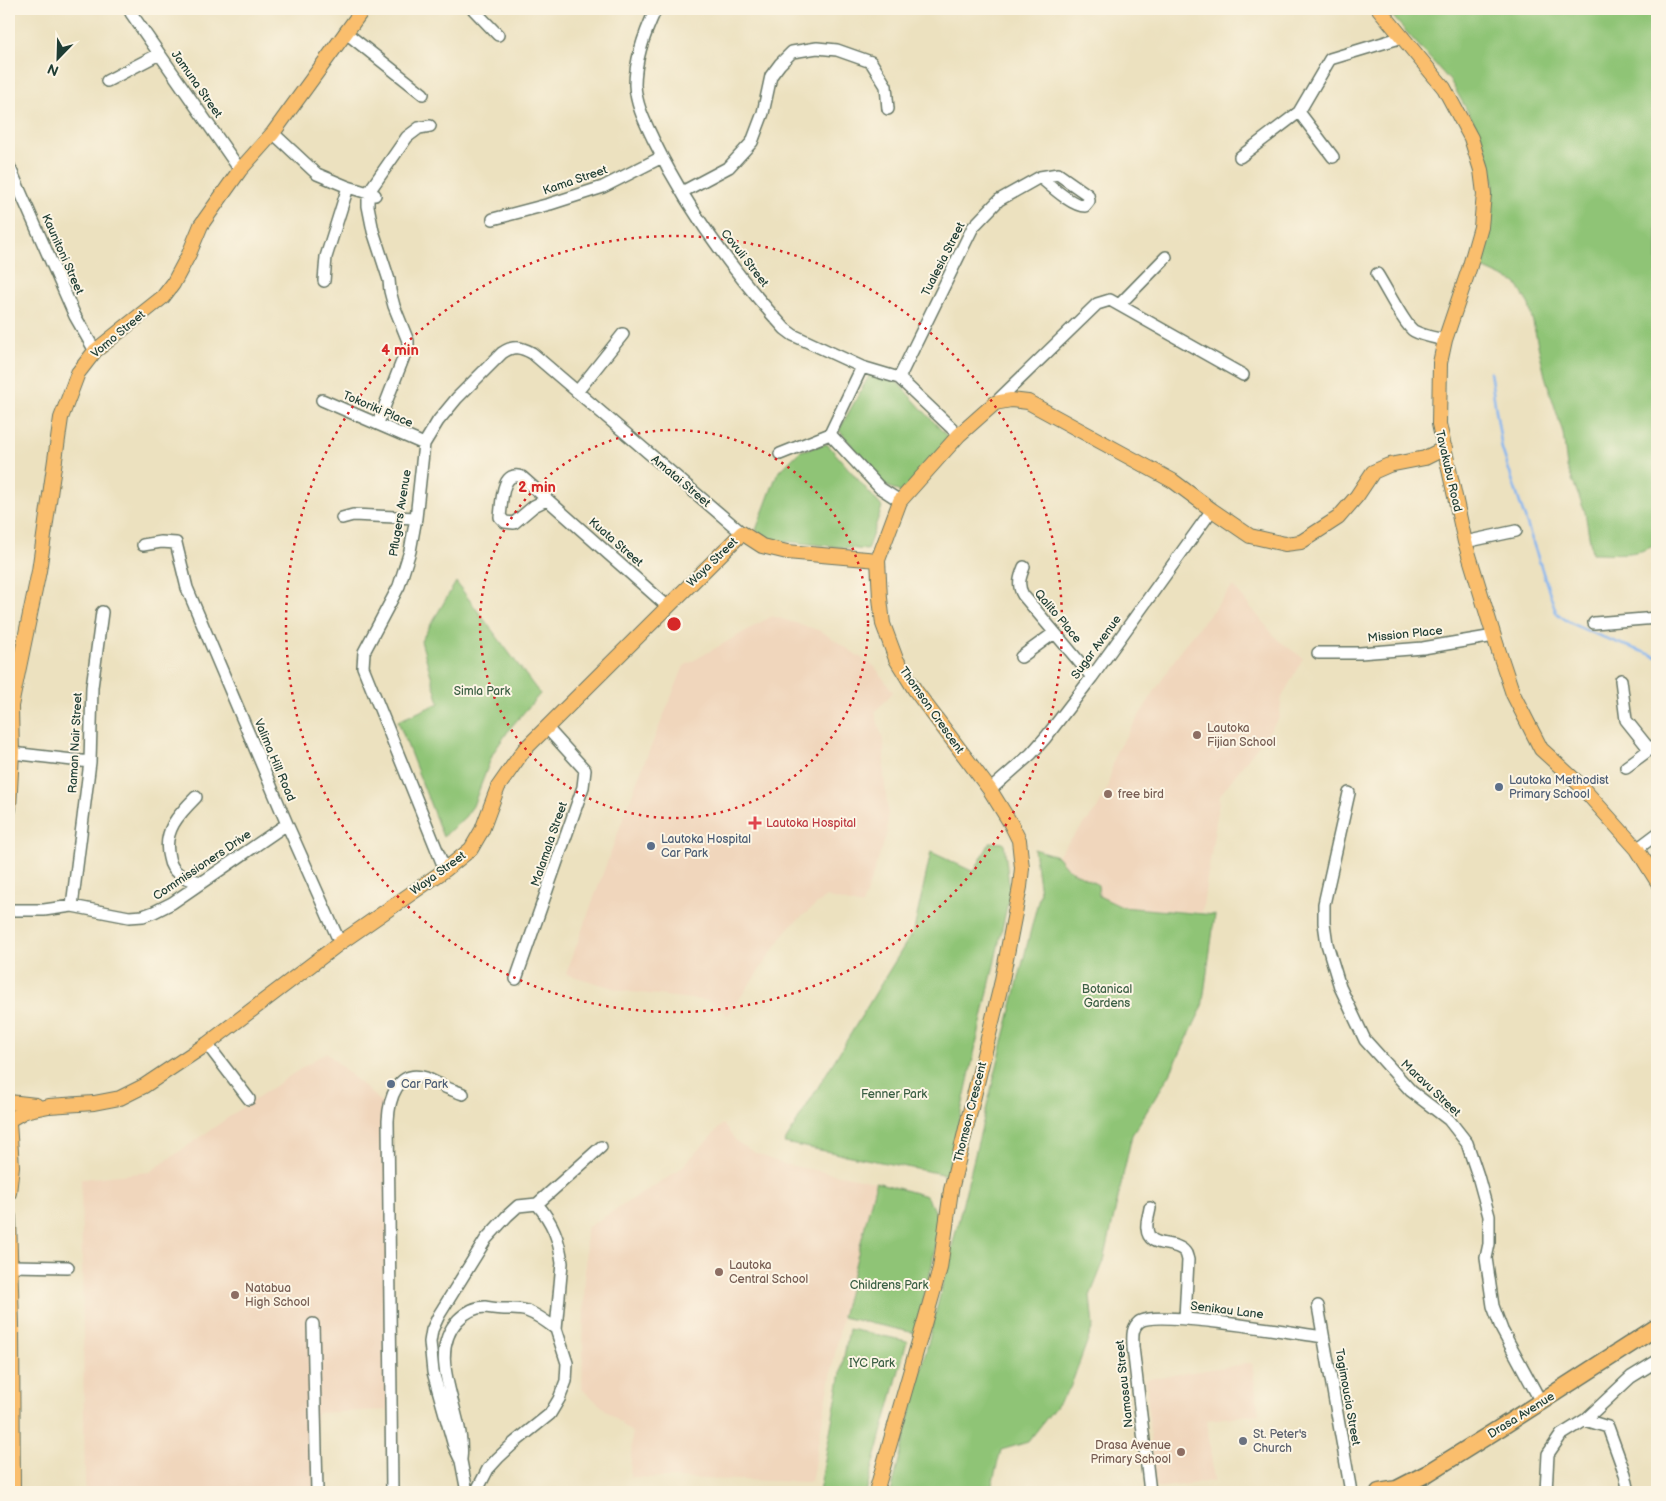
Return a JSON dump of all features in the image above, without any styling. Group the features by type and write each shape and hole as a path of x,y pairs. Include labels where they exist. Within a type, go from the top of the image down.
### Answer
{"highway":[{"name":"Drasa Avenue","path":"1379,1492 1397,1488 1428,1473 1657,1327"}],"main road":[{"name":"Vomo Street","path":"9,809 12,753 10,705 38,571 61,418 78,373 95,351 163,297 173,284 189,254 200,225 240,170 273,133 363,9"},
{"name":"Tavakubu Road","path":"1379,9 1444,88 1471,138 1481,170 1484,194 1481,227 1445,340 1440,364 1439,424 1465,542 1494,636 1513,694 1541,749 1578,783 1637,849 1657,881"},
{"path":"995,402 1011,400 1028,402 1173,481 1250,536 1284,544 1301,542 1338,518 1357,496 1373,472 1389,465 1425,458 1445,448"},
{"name":"Thomson Crescent","path":"876,1492 940,1268 951,1190 1001,984 1022,868 1019,840 990,790 915,690 896,659 883,624 878,560 900,501 959,435 995,402"},
{"name":"Amatai Street","path":"742,532 762,546 786,552 878,560"},
{"name":"Waya Street","path":"9,1126 23,1112 49,1106 94,1103 120,1098 144,1086 207,1044 340,943 446,870 471,848 482,830 498,787 524,750 742,532"},
{"name":"Waya Street","path":"9,1102 49,1106"},
{"path":"9,1126 12,1166 9,1193"},
{"path":"9,1217 13,1492"}],"street":[{"name":"Covuli Street","path":"656,9 642,44 635,86 639,110 662,157 705,230 724,256 785,329 798,338 862,367 900,378 959,435"},
{"path":"479,11 498,35"},
{"name":"Jamuna Street","path":"131,13 240,170"},
{"path":"345,32 423,94"},
{"path":"1240,157 1299,112 1330,59 1403,37"},
{"path":"682,192 729,167 752,142 763,113 771,76 792,52 817,48 837,50 871,62 886,86 888,109"},
{"path":"107,81 159,54"},
{"path":"1299,112 1333,157"},
{"path":"378,423 408,346 408,341 394,306 389,280 373,231 368,206 372,194 407,137 419,128 430,126"},
{"path":"273,133 317,174 348,187 372,194"},
{"name":"Kama Street","path":"493,218 550,204 603,187 662,157"},
{"name":"Kaunitoni Street","path":"9,168 75,316 95,351"},
{"name":"Tualesia Street","path":"900,378 973,226 999,200 1040,177"},
{"path":"324,281 326,257 348,187"},
{"path":"1120,304 1166,257"},
{"path":"1378,274 1406,324 1414,331 1445,340"},
{"path":"995,402 1097,304 1110,300 1243,375"},
{"path":"577,392 623,334"},
{"name":"Amatai Street","path":"509,348 521,347 532,353 742,532"},
{"name":"Pflugers Avenue","path":"446,870 363,667 364,652 399,586 410,551 416,518 424,444 438,421 457,398 493,360 509,348"},
{"path":"780,454 830,434 862,367"},
{"name":"Tokoriki Place","path":"322,400 424,444"},
{"path":"830,434 880,488 900,501"},
{"name":"Kuata Street","path":"546,500 514,523 505,522 500,517 505,486 508,479 516,475 522,478 667,606"},
{"name":"Sugar Avenue","path":"990,790 1031,754 1092,677 1212,510"},
{"path":"342,518 353,515 416,518"},
{"path":"1465,542 1516,531"},
{"name":"Valima Hill Road","path":"144,545 161,542 176,543 186,588 340,943"},
{"name":"Qalito Place","path":"1024,566 1019,578 1019,589 1092,677"},
{"name":"Raman Nair Street","path":"72,906 90,762 92,687 102,612"},
{"path":"1594,623 1657,618"},
{"path":"1021,657 1054,633"},
{"name":"Mission Place","path":"1318,653 1360,653 1423,648 1494,636"},
{"path":"1621,680 1626,720 1653,747 1626,768"},
{"name":"Malamala Street","path":"516,979 583,787 585,770 547,728"},
{"path":"12,753 90,762"},
{"name":"Maravu Street","path":"1349,793 1324,904 1327,944 1340,987 1365,1040 1411,1091 1449,1120 1467,1144 1489,1216 1489,1244 1486,1258 1494,1306 1502,1330 1541,1402"},
{"path":"196,797 174,822 169,831 167,844 169,861 173,869 185,878 201,882"},
{"name":"Commissioners Drive","path":"9,910 44,910 72,906 111,915 143,916 172,903 287,824"},
{"path":"1637,849 1657,834"},
{"path":"207,1044 249,1099"},
{"path":"392,1492 389,1319 388,1121 390,1104 396,1086 414,1077 428,1079 463,1094"},
{"path":"467,1492 461,1461 454,1446 433,1372 430,1342 432,1330 486,1240 507,1216 518,1206 537,1204 601,1147"},
{"path":"476,1492 488,1469 498,1458 550,1414 559,1399 566,1381 567,1363 556,1329 556,1312 562,1272 561,1253 549,1219 537,1204"},
{"path":"1150,1208 1146,1226 1148,1236 1154,1241 1177,1247 1185,1252 1188,1260 1186,1318"},
{"path":"10,1266 68,1266"},
{"name":"Tagimoucia Street","path":"1318,1306 1351,1492"},
{"path":"461,1461 463,1446 446,1376 444,1359 445,1343 455,1324 463,1315 477,1307 515,1308 526,1310 556,1329"},
{"name":"Senikau Lane","path":"1132,1331 1139,1322 1146,1319 1186,1318 1323,1337"},
{"path":"313,1324 317,1492"},
{"name":"Namosau Street","path":"1132,1331 1150,1492"},
{"path":"1546,1492 1548,1454 1561,1435 1585,1420 1631,1378 1657,1361"},
{"path":"1585,1420 1608,1426 1626,1474 1629,1492"}],"shaded area":[{"name":"Lautoka Fijian School","path":"1233,586 1278,640 1303,658 1282,697 1279,718 1220,795 1202,912 1122,907 1099,896 1098,885 1067,868 1057,856 1097,809 1107,789 1116,752 1184,645"},
{"name":"Lautoka Hospital","path":"772,616 821,631 875,667 893,692 875,712 884,744 884,777 888,812 887,833 862,906 826,897 790,926 728,1015 709,1001 623,991 566,974 638,778 684,666"},
{"name":"Natabua High School","path":"326,1052 387,1108 388,1410 316,1413 315,1492 85,1492 81,1179 150,1172"},
{"name":"Lautoka Central School","path":"723,1124 736,1141 755,1153 783,1164 876,1182 842,1317 811,1482 630,1477 632,1433 582,1389 586,1228 678,1171"},
{"name":"Drasa Avenue Primary School","path":"1252,1363 1259,1414 1207,1420 1214,1481 1154,1488 1146,1379"}],"green space":[{"path":"1386,9 1657,9 1657,543 1650,547 1626,553 1592,553 1585,512 1567,467 1563,433 1545,376 1529,305 1516,283 1480,267 1494,182 1480,133 1451,82"},
{"path":"870,374 897,382 957,447 906,495 883,484 839,430"},
{"path":"827,444 882,507 867,550 773,540 756,530 777,474 800,451"},
{"name":"Simla Park","path":"456,582 540,694 511,727 493,753 473,806 465,817 443,837 398,721 439,703 421,641"},
{"name":"Fenner Park","path":"990,842 1004,843 1010,893 947,1175 784,1143 914,930 931,852 974,872"},
{"name":"Botanical Gardens","path":"1034,849 1057,856 1067,868 1098,885 1099,896 1122,907 1215,915 1202,1008 1170,1074 1132,1135 1104,1261 1090,1296 1093,1326 1070,1388 1028,1442 1001,1450 990,1492 891,1492 1040,893"},
{"name":"Childrens Park","path":"876,1182 926,1196 939,1219 932,1265 915,1333 842,1317"},
{"name":"IYC Park","path":"849,1329 907,1341 866,1492 819,1492"}],"waterway":[{"path":"1490,372 1502,449 1556,612 1588,631 1657,657"}],"place":[{"name":"Lautoka Fijian School","path":"1197,735"},
{"name":"Lautoka Methodist Primary School","path":"1499,787"},
{"name":"free bird","path":"1108,794"},
{"name":"Lautoka Hospital","path":"755,823"},
{"name":"Lautoka Hospital Car Park","path":"651,846"},
{"name":"Car Park","path":"391,1084"},
{"name":"Lautoka Central School","path":"719,1272"},
{"name":"Natabua High School","path":"235,1295"},
{"name":"St. Peter's Church","path":"1243,1441"},
{"name":"Drasa Avenue Primary School","path":"1181,1452"}]}
